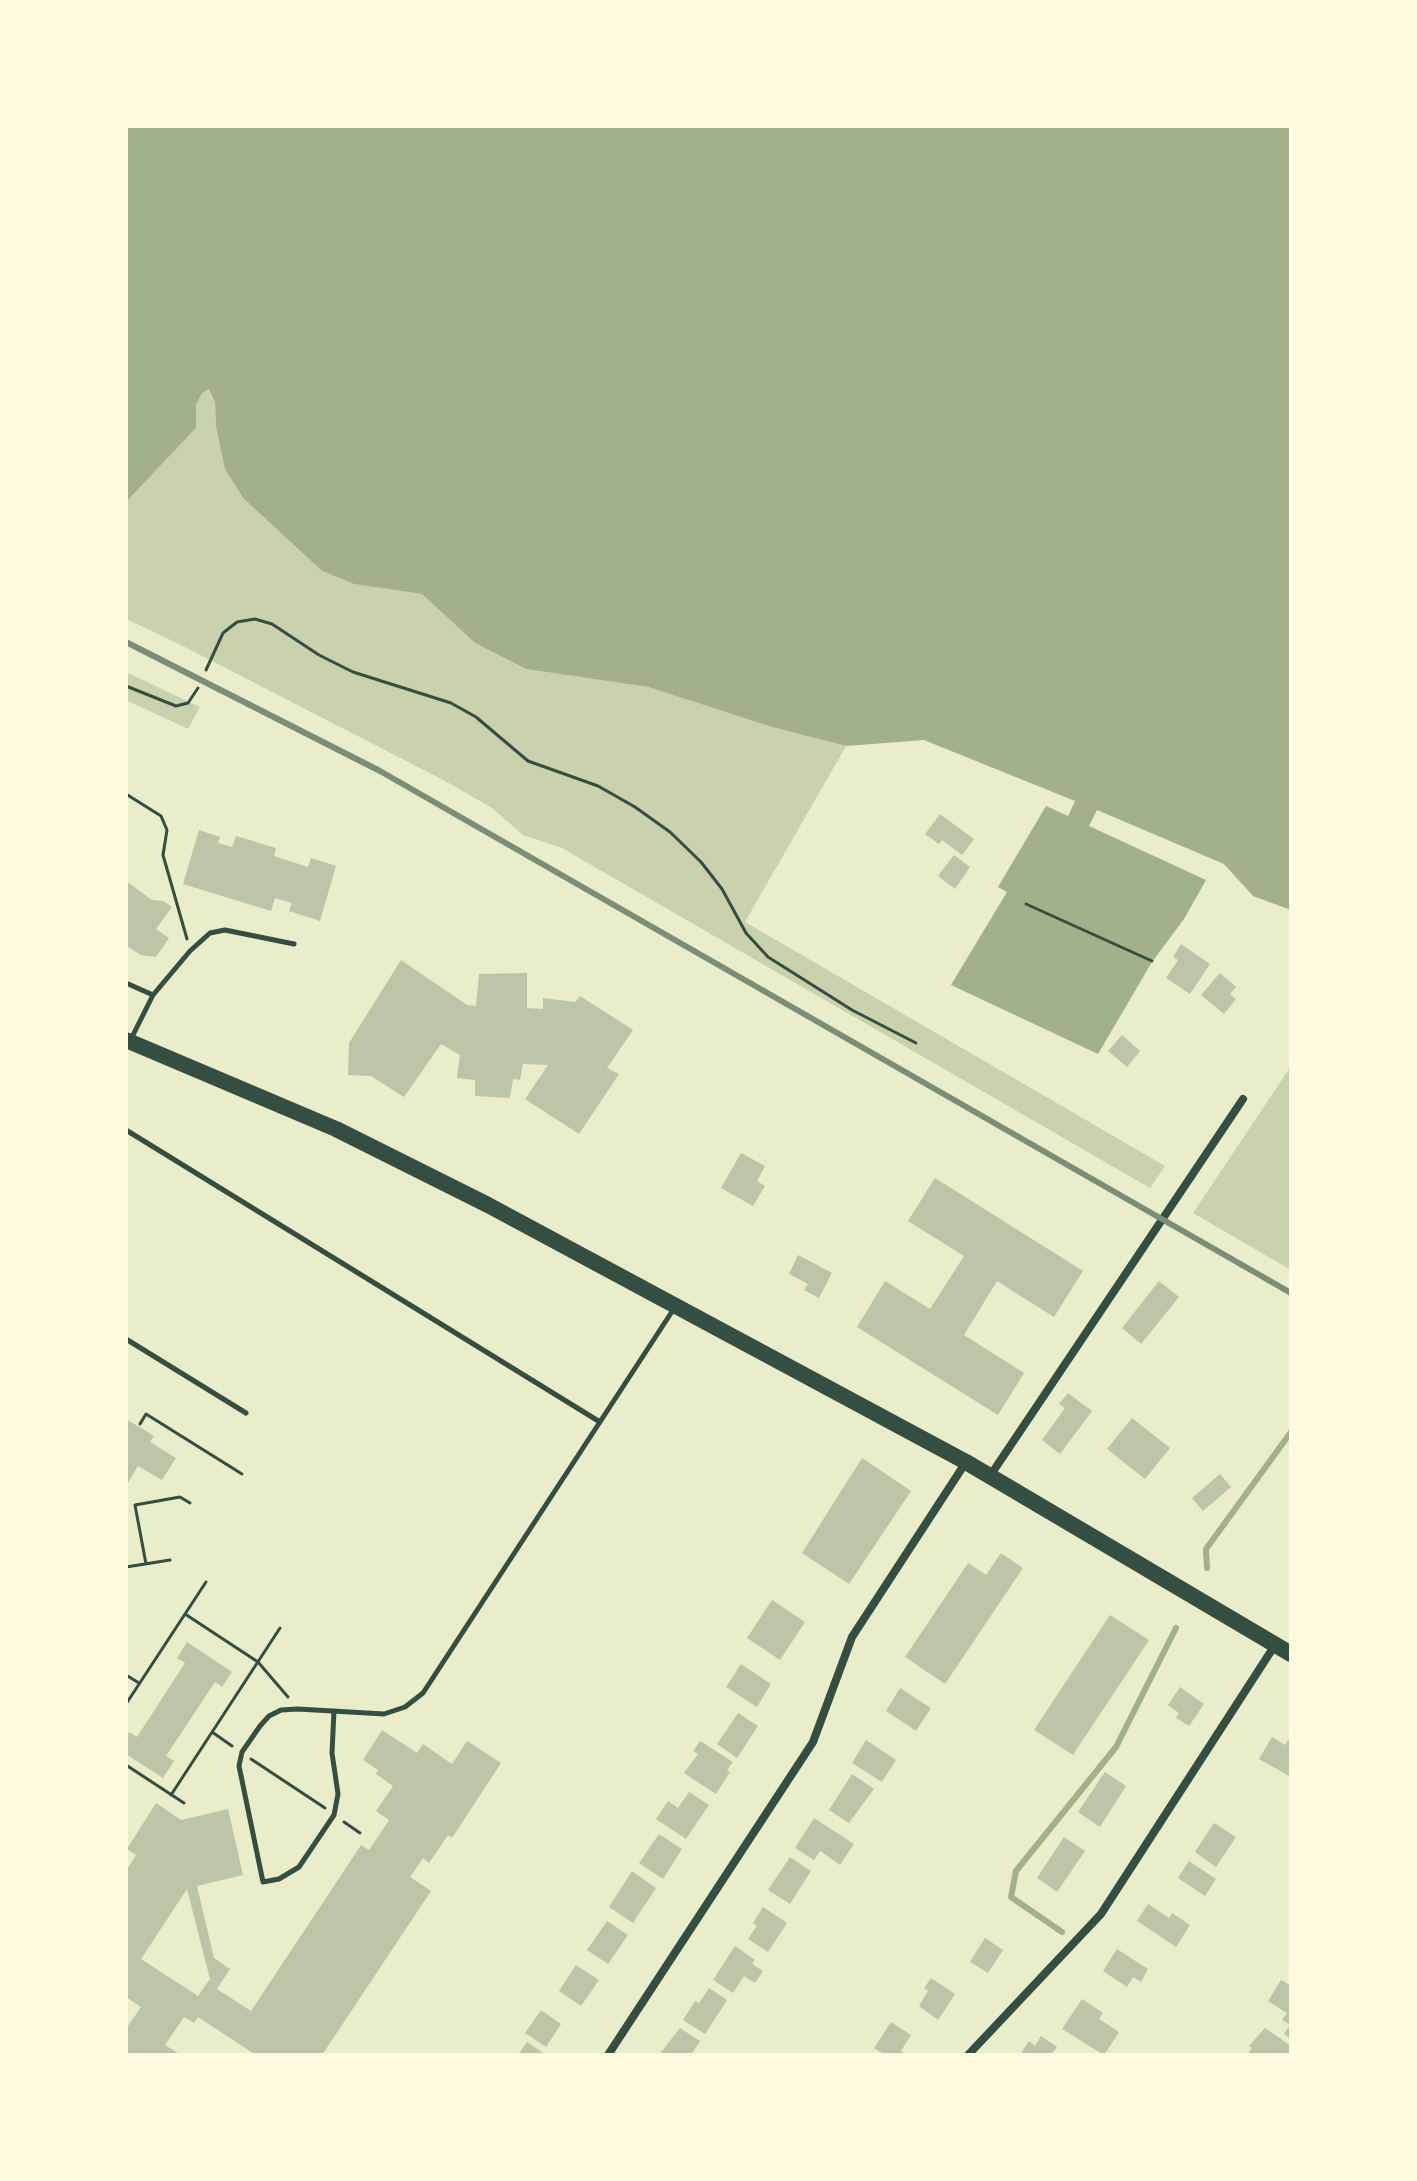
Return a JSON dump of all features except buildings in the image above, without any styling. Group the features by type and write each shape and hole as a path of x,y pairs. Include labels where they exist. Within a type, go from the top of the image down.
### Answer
{"main road":[{"path":"128,1041 336,1129 488,1205 966,1462 1291,1654"}],"street":[{"path":"990,1476 1243,1099"},
{"path":"608,2055 813,1742 852,1637 966,1462"},
{"path":"968,2055 1101,1914 1275,1645"}],"lane":[{"path":"128,1041 153,995 190,951 210,933 225,930 294,944"},
{"path":"126,983 153,995"},
{"path":"126,1130 600,1422"},
{"path":"334,1711 332,1753 338,1794 334,1815 299,1867 279,1879 263,1882 240,1780 242,1752 269,1716 281,1710 298,1709 334,1711 384,1714 405,1707 423,1693 676,1306"},
{"path":"126,1339 246,1413"}],"path":[{"path":"206,670 223,633 237,622 255,619 272,624 319,655 353,672 451,703 476,717 528,761 598,786 647,815 701,862 722,889 746,933 768,957 852,1010 916,1043"},
{"path":"126,686 176,706 188,703 198,688"},
{"path":"126,794 161,816 167,830 163,855 190,951"},
{"path":"1026,904 1152,961"},
{"path":"140,1424 146,1414 242,1474"},
{"path":"146,1564 135,1505 180,1497 190,1503"},
{"path":"126,1567 170,1560"},
{"path":"126,1704 206,1582"},
{"path":"185,1614 258,1662 298,1709"},
{"path":"171,1795 280,1628"},
{"path":"126,1675 139,1683"},
{"path":"212,1732 360,1833"},
{"path":"126,1765 184,1803"}],"shaded area":[{"path":"126,126 1291,126 1291,910 1253,896 1224,864 1097,810 1089,826 1206,880 1184,919 1152,962 1098,1054 951,985 1007,892 998,887 1046,806 1068,816 1075,801 924,740 846,746 772,727 648,687 526,669 475,643 422,594 354,584 322,571 243,498 225,469 216,427 215,402 209,389 202,393 196,405 196,428 126,502"},
{"path":"210,388 225,469 243,498 322,571 354,584 422,594 475,643 526,669 648,687 772,727 846,746 745,922 1165,1166 1150,1188 562,848 523,835 492,808 447,782 126,619 126,502 196,428 196,405 202,393"},
{"path":"126,672 200,707 188,729 126,700"},
{"path":"1291,1066 1291,1270 1193,1213"}],"waterway":[{"path":"1207,1568 1206,1549 1291,1432"},
{"path":"1062,1932 1011,1897 1016,1871 1116,1747 1176,1628"}],"railway":[{"path":"126,642 380,771 1291,1293"}]}
